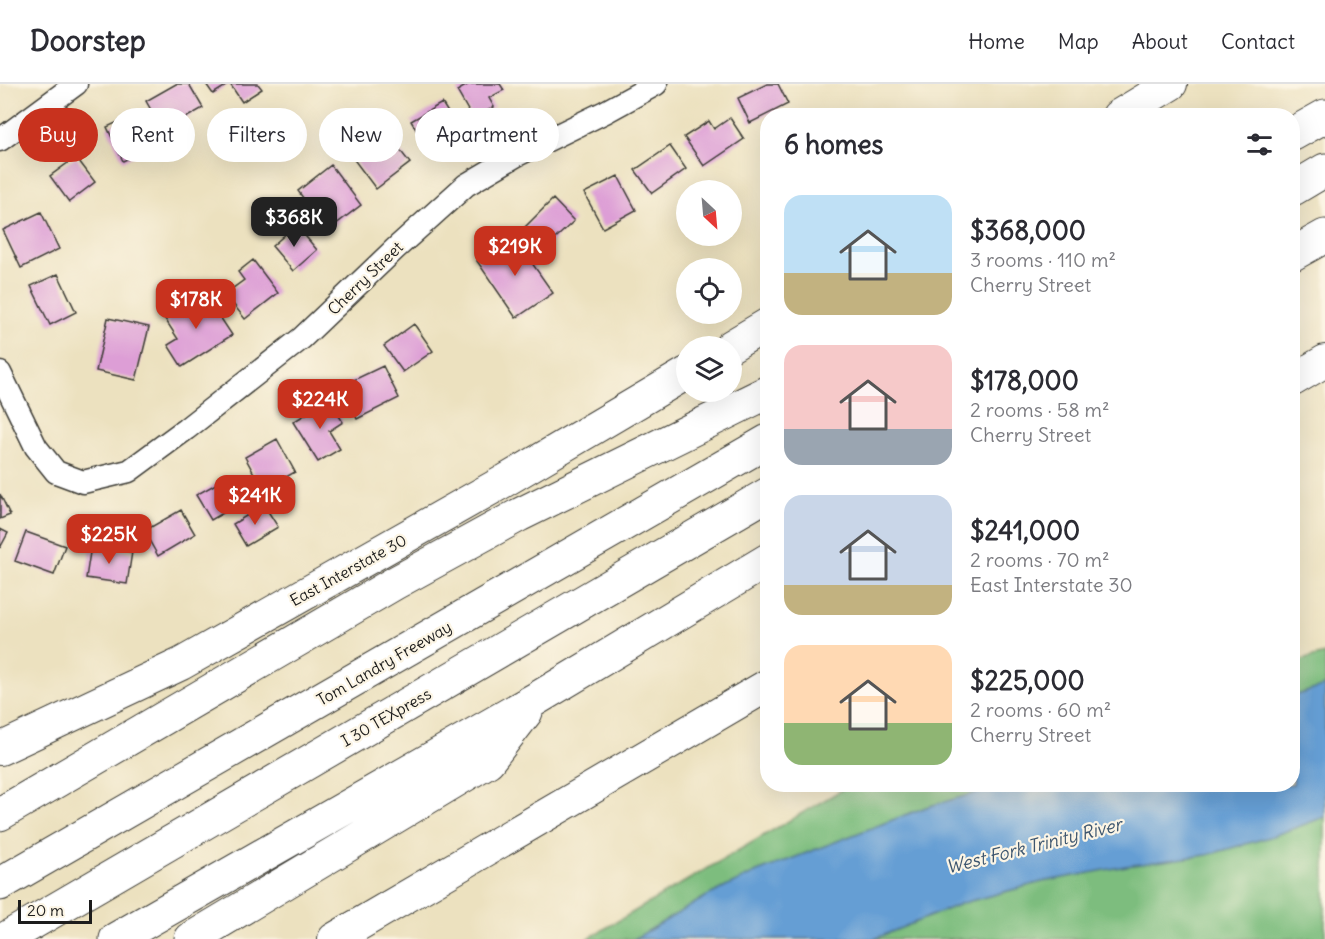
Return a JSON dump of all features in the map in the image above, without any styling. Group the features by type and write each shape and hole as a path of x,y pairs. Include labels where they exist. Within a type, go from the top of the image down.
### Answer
{"highway":[{"path":"1300,185 1325,170"},
{"path":"1300,250 1325,236"},
{"path":"0,814 426,566 519,515 760,396"},
{"name":"Tom Landry Freeway","path":"0,884 760,446"},
{"name":"I 30 TEXpress","path":"5,939 760,499"},
{"path":"116,939 536,699 760,565"},
{"path":"191,939 488,761 536,699"}],"main road":[{"path":"1131,108 1171,84"},
{"path":"742,339 760,329"},
{"path":"1300,376 1325,361"},
{"name":"East Interstate 30","path":"0,749 181,664 501,483 676,380"},
{"path":"334,939 760,690"}],"street":[{"path":"0,140 76,84"},
{"name":"Cherry Street","path":"0,373 36,447 56,472 83,482 129,471 302,338 466,185 517,155 656,84"}],"green space":[{"path":"1325,654 1325,939 587,939 838,792 1300,792 1300,660"}],"water":[{"name":"West Fork Trinity River","path":"1325,686 1325,817 1270,837 1207,855 1126,866 1042,882 963,903 874,939 634,939 707,896 757,872 926,807 979,792 1300,792 1300,694"}],"building":[{"path":"176,84 189,84 203,108 195,113 195,108 150,108 146,101"},
{"path":"206,84 229,84 213,94"},
{"path":"230,84 258,84 262,89 242,102"},
{"path":"469,84 500,84 504,90 489,98 494,107 492,108 467,108 457,91"},
{"path":"767,84 778,84 788,104 780,108 760,108 760,118 750,123 738,98"},
{"path":"442,103 445,108 433,108"},
{"path":"730,118 744,139 704,166 684,137 709,121 714,129"},
{"path":"670,146 686,169 652,193 635,170"},
{"path":"403,154 410,163 376,189 356,162 403,162"},
{"path":"69,162 80,162 95,182 69,202 50,176"},
{"path":"331,165 361,205 327,231 298,191"},
{"path":"618,176 636,210 603,228 584,193"},
{"path":"553,199 574,221 543,250 523,229"},
{"path":"41,212 59,249 21,268 3,230"},
{"path":"296,225 317,250 293,271 272,246"},
{"path":"513,236 553,293 516,318 477,261"},
{"path":"253,260 278,293 245,319 225,294 244,280 238,272"},
{"path":"58,274 76,312 50,325 31,286"},
{"path":"205,294 232,335 182,367 168,345 178,339 165,319"},
{"path":"108,318 149,327 136,380 96,371"},
{"path":"414,324 433,351 403,372 384,346"},
{"path":"383,366 399,398 357,419 341,386"},
{"path":"329,400 343,422 329,431 340,449 318,462 293,422"},
{"path":"277,439 295,472 263,490 245,457"},
{"path":"232,475 246,500 211,520 196,495"},
{"path":"0,494 10,515 0,519"},
{"path":"264,505 278,527 246,546 233,524"},
{"path":"181,510 195,534 158,556 144,531"},
{"path":"0,529 8,533 0,548"},
{"path":"26,532 65,546 54,575 15,561"},
{"path":"91,546 132,552 127,584 86,578"}]}
